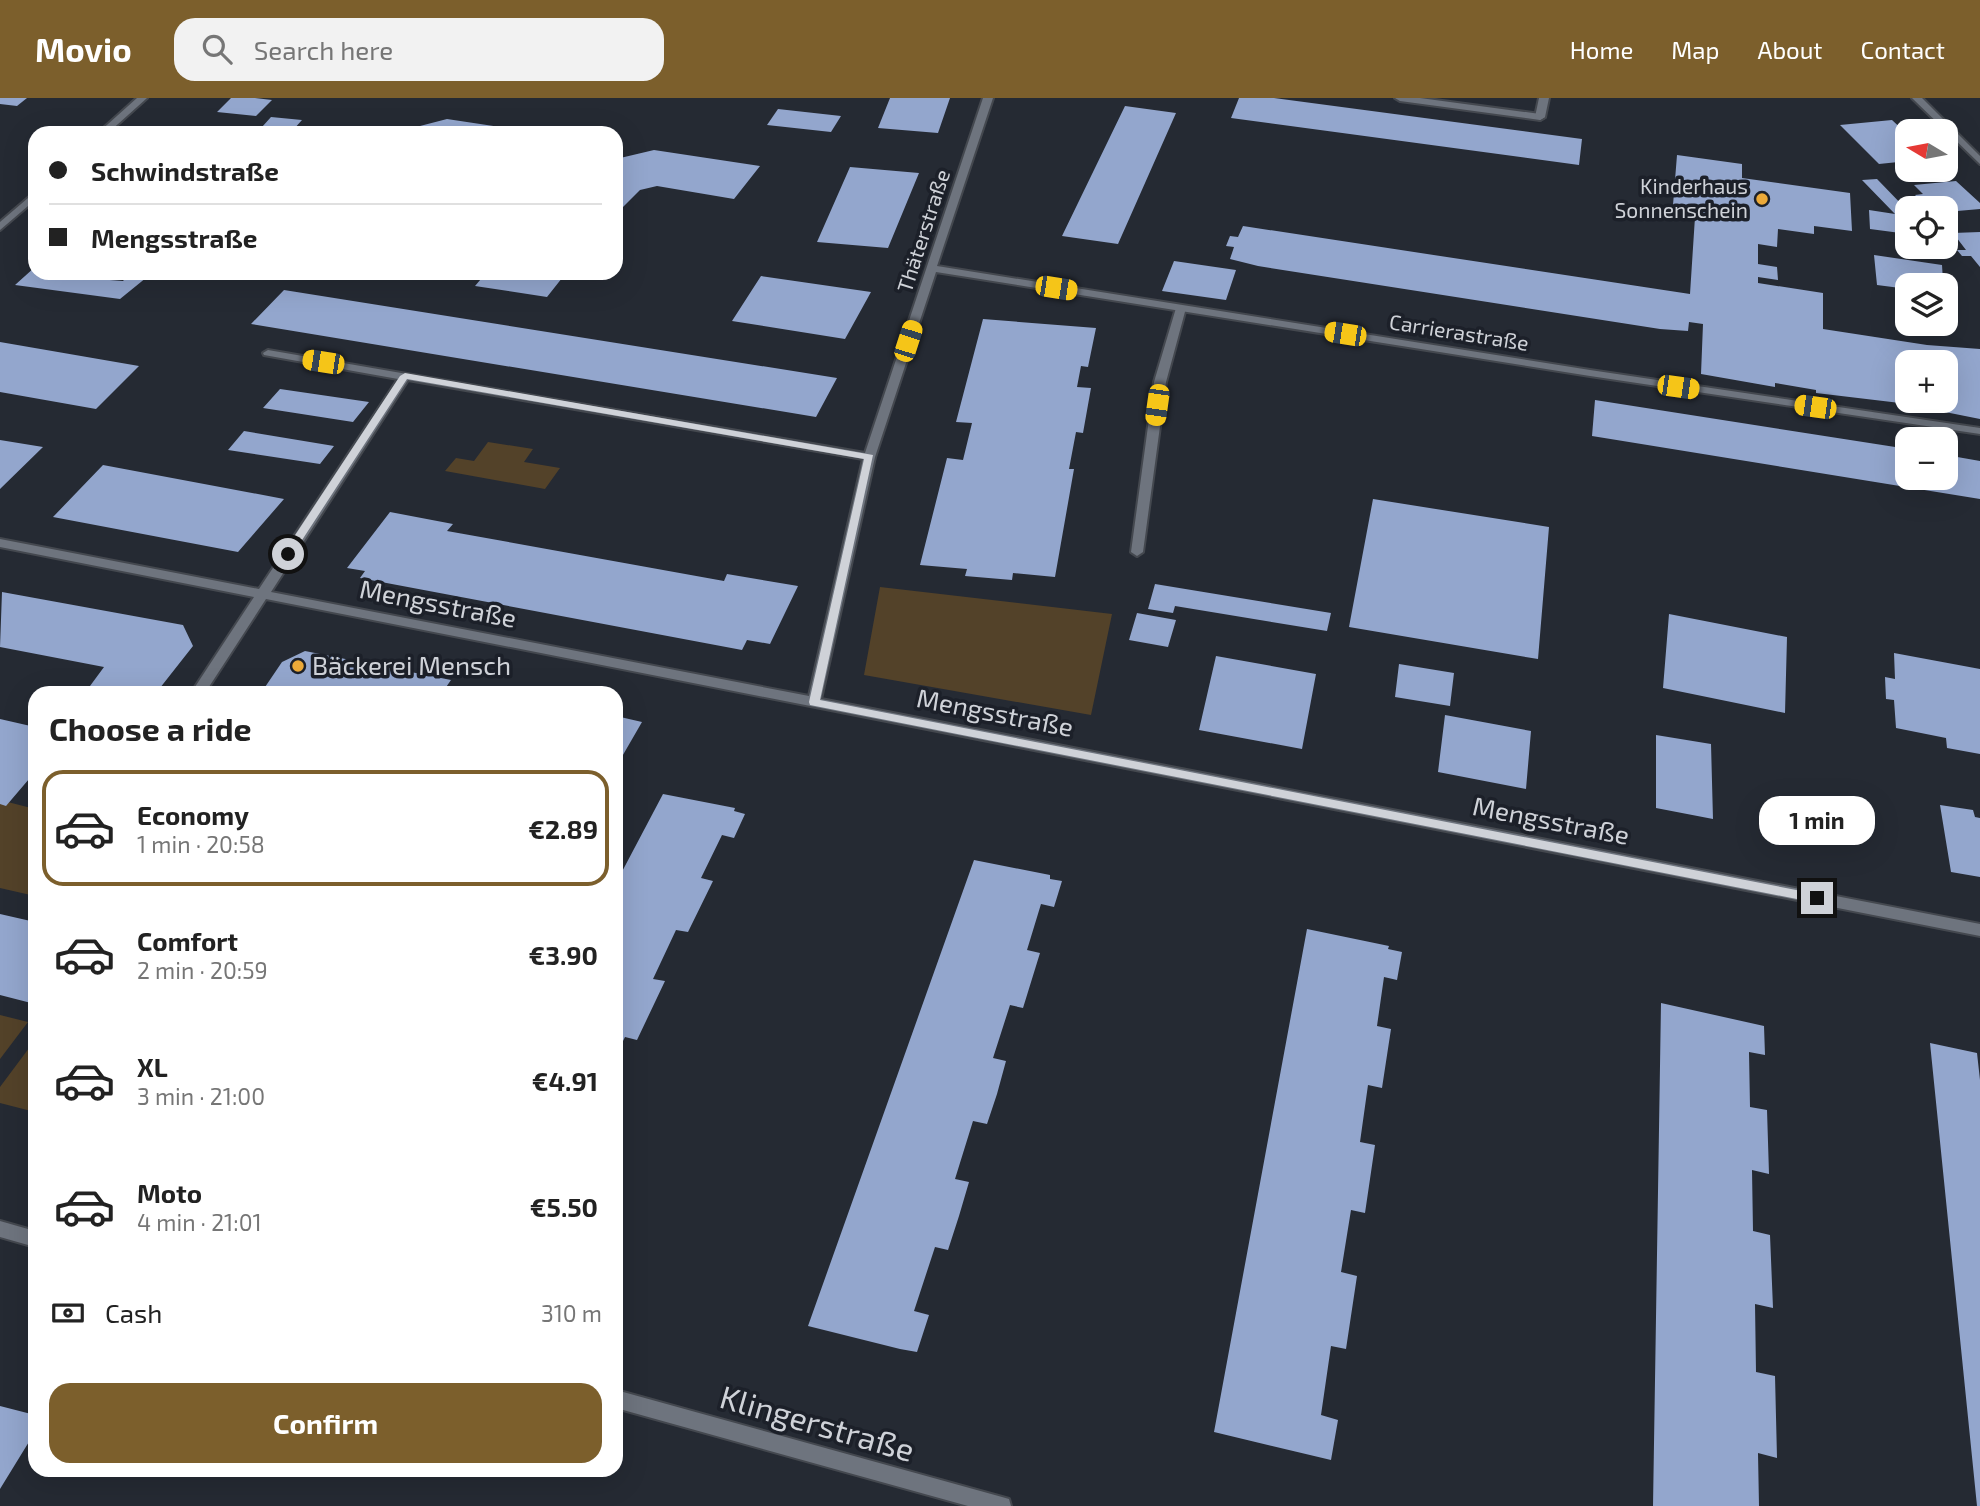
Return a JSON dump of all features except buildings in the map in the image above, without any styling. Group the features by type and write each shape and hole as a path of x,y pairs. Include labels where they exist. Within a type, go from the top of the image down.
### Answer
{"street":[{"path":"111,126 142,98"},
{"name":"Thäterstraße","path":"814,702 869,457 988,98"},
{"path":"1400,98 1539,117 1544,98"},
{"path":"1917,98 1980,161"},
{"path":"0,227 28,201"},
{"name":"Carrierastraße","path":"932,268 1678,387 1980,431"},
{"path":"1137,552 1160,382 1181,308"},
{"path":"268,353 869,457"},
{"path":"202,686 405,376"},
{"name":"Mengsstraße","path":"0,543 1980,930"},
{"path":"0,1229 28,1237"},
{"name":"Klingerstraße","path":"623,1401 965,1502 1002,1506"}],"shaded area":[{"path":"488,442 533,449 524,462 560,468 545,489 445,471 456,458 474,461"},
{"path":"880,587 1112,614 1091,715 864,675"},
{"path":"0,800 28,807 28,894 0,888"},
{"path":"0,1015 28,1022 0,1059"},
{"path":"28,1049 28,1110 0,1103 0,1087"}],"place":[{"name":"Kinderhaus Sonnenschein","path":"1762,199"},
{"name":"Bäckerei Mensch","path":"298,666"}],"route":[{"path":"288,554 405,376 869,457 814,702 1817,898"}]}
